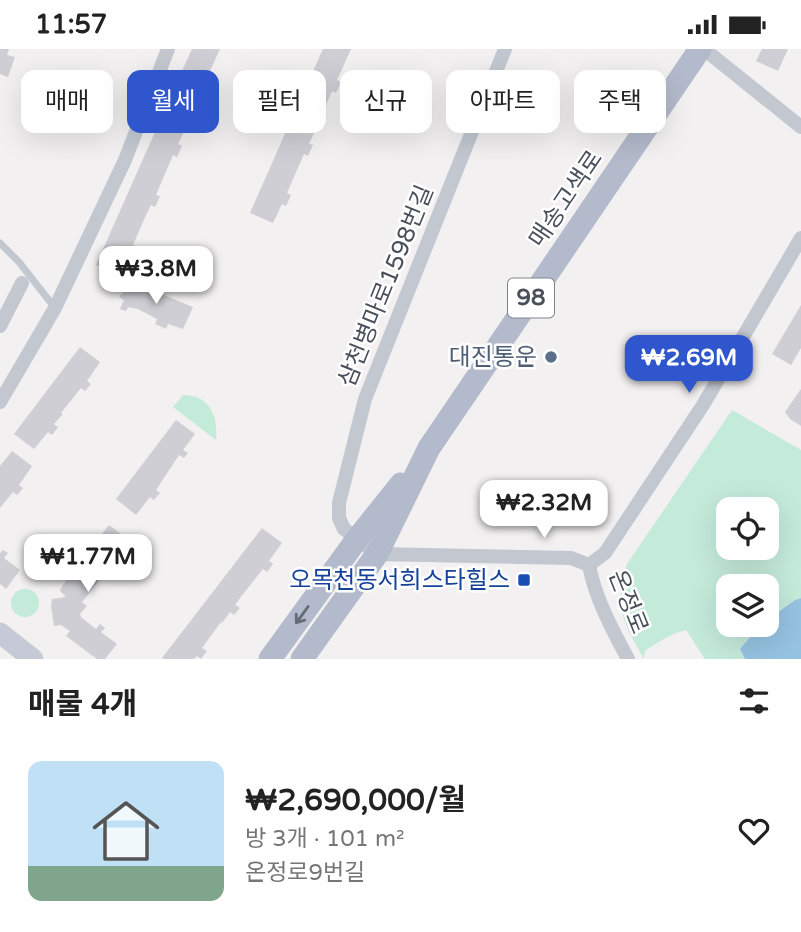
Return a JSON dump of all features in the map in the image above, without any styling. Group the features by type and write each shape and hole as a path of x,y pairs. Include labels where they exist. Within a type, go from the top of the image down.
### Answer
{"main road":[{"name":"매송고색로","path":"270,659 357,539 429,448 702,49"},
{"name":"매송고색로","path":"303,658 377,554 429,448"}],"street":[{"path":"0,402 55,309 125,160 168,49"},
{"name":"삼천병마로1598번길","path":"377,554 344,530 339,518 339,502 365,399 505,49"},
{"path":"702,49 801,127"},
{"path":"589,565 605,553 703,405 801,238"},
{"path":"0,326 22,283"},
{"name":"온정로","path":"377,554 571,558 589,565 592,580 610,625 628,659"},
{"path":"0,633 33,659"}],"lane":[{"path":"0,243 19,262 55,309"}],"green space":[{"path":"183,395 206,403 214,415 216,440 173,407"},
{"path":"732,410 801,450 801,598 779,611 779,574 716,574 716,637 750,637 740,649 745,659 705,659 686,630 659,641 645,651 644,659 623,614 623,579 627,564"},
{"path":"25,589 35,593 39,603 35,613 25,617 15,613 11,603 15,593"}],"water":[{"path":"801,598 801,659 745,659 740,649 750,637 779,637 779,611"}],"building":[{"path":"0,49 9,49 7,55 15,57 8,77 0,74"},
{"path":"192,49 220,49 210,70 182,70"},
{"path":"323,49 351,49 340,70 337,80 340,84 336,93 332,91 326,105 326,70 314,70"},
{"path":"762,49 788,49 778,71 756,61"},
{"path":"155,133 183,133 178,144 182,146 177,157 173,155 156,195 160,196 155,207 151,205 133,245 138,247 133,257 128,256 120,275 101,270 103,267 96,265"},
{"path":"285,133 314,133 309,144 313,145 308,156 304,154 287,193 291,195 286,206 282,204 273,223 250,213"},
{"path":"132,282 193,307 183,329 168,324 166,329 155,324 157,319 138,309 120,309 124,300 119,297"},
{"path":"801,305 801,348 791,365 772,354"},
{"path":"80,347 100,362 87,381 91,384 85,391 81,388 54,424 58,427 52,435 48,432 34,449 14,434"},
{"path":"801,389 801,426 785,412"},
{"path":"176,420 195,434 183,450 188,453 184,458 179,455 156,490 160,493 154,500 150,497 136,515 116,499"},
{"path":"12,451 32,466 19,485 23,488 17,495 13,492 0,508 0,466"},
{"path":"109,525 129,540 115,559 120,562 114,570 110,567 82,602 87,606 80,614 81,617 96,629 100,624 105,628 101,632 117,644 105,659 97,659 66,636 70,631 61,625 54,626 51,606 52,599 66,597 60,591 62,586"},
{"path":"262,528 282,543 269,561 273,564 267,572 263,569 243,594 235,605 240,608 234,615 230,612 221,622 202,648 207,651 201,659 197,656 194,659 162,658"},
{"path":"3,550 8,553 4,558 20,570 6,589 0,584 0,553"}],"place":[{"name":"대진통운","path":"551,357"},
{"name":"오목천동서희스타힐스","path":"524,580"}]}
